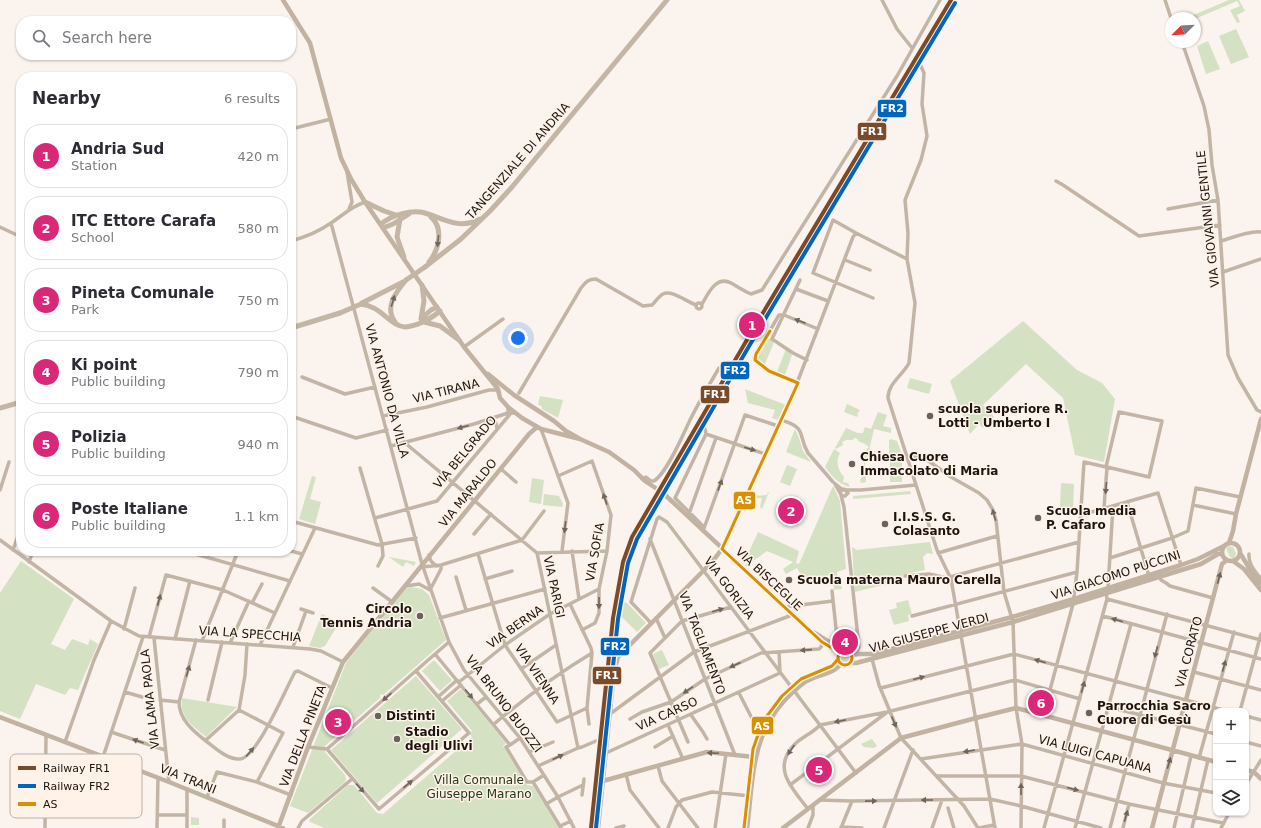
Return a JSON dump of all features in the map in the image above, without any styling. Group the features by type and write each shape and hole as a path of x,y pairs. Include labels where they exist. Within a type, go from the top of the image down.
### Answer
{"main road":[{"name":"VIA BISCEGLIE","path":"282,0 292,16"},
{"name":"TANGENZIALE DI ANDRIA","path":"296,326 340,313 361,304 406,280 451,248 490,211 512,187 667,0"},
{"name":"VIA BISCEGLIE","path":"296,22 310,43 339,152 346,171 365,202 404,257 459,340 498,389 500,398 504,403 514,413 539,428 580,439"},
{"path":"365,202 396,215 419,212 447,222 465,224 475,222 490,211"},
{"path":"382,226 400,219 410,213"},
{"path":"382,226 396,215"},
{"path":"425,267 435,253 438,240 436,223 429,215"},
{"path":"400,219 397,237 404,257"},
{"path":"397,324 392,316 391,305 393,297 406,280"},
{"path":"422,285 424,305 422,320"},
{"path":"361,304 373,306 397,324 407,327 417,324 431,310 438,309"},
{"path":"422,320 440,326 459,340"},
{"name":"VIA BISCEGLIE","path":"483,371 520,399 556,422 562,429 622,460 642,479 663,493 689,514 722,549 792,615 822,642 837,651 838,656"},
{"path":"504,403 502,398 503,393 513,394"},
{"path":"0,408 16,403"},
{"path":"1229,543 1261,419"},
{"path":"550,431 557,429 556,422"},
{"path":"529,423 531,427 529,434"},
{"name":"VIA MARALDO","path":"392,601 529,434 539,428"},
{"path":"1233,531 1240,553 1251,571 1261,583"},
{"path":"1237,545 1232,542 1229,543 1224,546 1222,554 1224,557 1244,569 1261,590"},
{"name":"VIA GIACOMO PUCCINI","path":"1107,591 1198,559 1224,546"},
{"path":"598,828 615,663 618,657 628,646 712,562 722,549"},
{"name":"VIA CORATO","path":"1152,828 1222,564 1238,558 1240,553"},
{"name":"VIA GIACOMO PUCCINI","path":"1012,620 1107,591 1160,577 1201,564 1218,554 1222,554"},
{"name":"VIA DELLA PINETA","path":"280,828 308,748 343,662 392,601"},
{"name":"VIA GIUSEPPE VERDI","path":"854,654 873,654 1012,620"},
{"name":"VIA BISCEGLIE","path":"812,632 844,651"},
{"name":"VIA GIUSEPPE VERDI","path":"793,689 821,674 836,670 841,664 846,665 872,659 961,633"},
{"path":"744,828 754,757 762,735 771,717 801,679 832,666 838,656 844,651 854,654 850,663"},
{"path":"838,656 841,664"},
{"path":"754,757 753,749 759,732 770,711 793,689"},
{"path":"783,828 901,738 907,735 1016,708 1213,761"},
{"name":"VIA TRANI","path":"0,717 95,754"},
{"path":"603,781 707,752 754,757"},
{"path":"1249,771 1254,772 1261,779"},
{"name":"VIA TRANI","path":"142,772 207,797 280,828"},
{"path":"747,828 749,796"}],"street":[{"path":"882,0 897,29 912,48"},
{"path":"520,399 519,393 581,288 590,279 596,279 643,306 652,305 662,294 670,292 696,305 697,308 700,309 714,285 722,281 730,282 751,294 762,290 897,76 940,0"},
{"path":"1165,0 1169,12"},
{"name":"VIA GIOVANNI GENTILE","path":"1184,48 1204,106 1210,130 1212,165 1218,200 1228,355 1238,378 1257,410 1261,412"},
{"path":"872,659 888,711 901,738 964,806 978,828 994,826 951,578 938,553 889,402 888,394 891,386 904,370 909,359 915,303 907,259 908,233 905,200 922,160 927,136 922,104 924,73 919,62"},
{"path":"296,128 331,119"},
{"path":"346,171 352,202 348,210"},
{"path":"1056,181 1139,236 1220,225"},
{"path":"1168,209 1218,200"},
{"path":"296,240 306,237 331,223 348,210 365,202"},
{"path":"873,298 813,273 834,220 907,259"},
{"name":"VIA ANTONIO DA VILLA","path":"331,223 422,564"},
{"path":"0,227 16,235"},
{"path":"1220,241 1258,231 1261,232"},
{"path":"722,549 782,420 807,360 853,237 856,233"},
{"path":"1223,272 1261,259"},
{"path":"845,260 870,270"},
{"path":"800,280 782,315 772,339 793,353 807,360"},
{"path":"796,289 828,301"},
{"path":"782,315 818,329"},
{"path":"782,315 778,317 756,354 755,360 758,364 781,376 798,382"},
{"path":"464,347 503,319"},
{"path":"642,479 646,477 651,481 654,481 663,472 676,450 690,419 719,368"},
{"path":"302,377 345,394 375,386"},
{"name":"VIA TIRANA","path":"488,377 492,387 489,390"},
{"name":"VIA TIRANA","path":"383,416 427,407 489,390 496,390 500,394"},
{"path":"513,394 519,393"},
{"path":"391,446 491,419 508,413 508,407"},
{"path":"1043,716 1074,601 1084,462 1107,467 1149,477 1162,421 1119,412 1107,467 1104,508"},
{"name":"VIA BELGRADO","path":"375,518 437,501 510,413 514,413"},
{"path":"704,529 745,415 773,423 778,426"},
{"path":"296,418 356,438 387,430"},
{"path":"491,419 496,423 496,430"},
{"path":"782,420 797,426 800,429 808,453 843,492 844,497 861,490"},
{"path":"700,424 705,429 706,434 675,498 689,514 716,438"},
{"path":"539,428 568,503 562,552"},
{"path":"544,438 550,431"},
{"path":"706,434 765,454"},
{"name":"VIA PARIGI","path":"404,442 537,553 578,748"},
{"path":"907,457 923,457 951,477 979,493 987,500 993,510 1004,592 1012,620 1016,708 1022,744 1021,828"},
{"path":"0,490 9,462"},
{"name":"VIA SOFIA","path":"558,476 592,462 611,515 607,551 599,589 598,613 595,623 582,630"},
{"path":"360,468 382,544 383,556 378,566"},
{"path":"501,469 516,482"},
{"path":"843,492 916,485"},
{"path":"1110,558 1172,538 1188,531 1196,488 1240,497"},
{"path":"843,492 859,647 864,654"},
{"path":"1081,515 1158,493 1181,565"},
{"path":"844,507 847,495"},
{"path":"1127,502 1150,576"},
{"path":"1194,505 1236,514"},
{"path":"1044,828 1107,599 1113,506"},
{"path":"422,564 439,566 522,540 544,511"},
{"path":"474,534 491,514"},
{"name":"VIA GORIZIA","path":"650,539 657,519 659,517 667,522 856,773"},
{"path":"296,522 375,544 416,538"},
{"path":"260,645 315,528"},
{"path":"938,553 997,536"},
{"path":"650,539 631,602 651,623"},
{"name":"VIA TAGLIAMENTO","path":"650,539 735,755"},
{"path":"0,540 16,552"},
{"path":"13,550 16,541"},
{"path":"905,576 929,574 951,578 1079,542"},
{"path":"572,551 579,599"},
{"path":"537,553 607,551"},
{"path":"296,552 302,554"},
{"name":"VIA VIENNA","path":"478,554 504,645 557,722 571,716"},
{"path":"1249,554 1248,560 1261,579"},
{"path":"429,555 432,564 439,566"},
{"path":"21,556 110,621 143,637 103,754"},
{"path":"29,562 31,556"},
{"path":"203,556 290,581"},
{"path":"202,641 236,556"},
{"name":"VIA BRUNO BUOZZI","path":"422,564 449,642 464,670 520,738 558,797 574,828"},
{"path":"403,587 419,584 424,585 430,590 441,569 439,566"},
{"path":"485,579 512,571"},
{"path":"912,616 1077,572"},
{"path":"152,638 166,575 223,590 275,613"},
{"path":"456,577 466,610"},
{"path":"1160,577 1161,580 1170,586 1213,598"},
{"path":"175,639 190,581"},
{"path":"230,643 262,584"},
{"path":"124,629 135,588"},
{"path":"372,588 392,601"},
{"path":"440,618 545,588"},
{"name":"VIA BERNA","path":"459,682 504,645 550,614 599,589"},
{"path":"832,591 838,647"},
{"path":"1107,599 1260,640"},
{"path":"784,607 833,601"},
{"path":"570,604 592,648 587,708 589,724"},
{"path":"688,742 650,653 682,620 731,607"},
{"path":"301,609 313,613"},
{"path":"292,647 306,610"},
{"path":"1110,828 1166,614"},
{"path":"610,714 694,652 792,615"},
{"path":"1103,616 1261,659"},
{"path":"656,618 665,638"},
{"path":"65,742 94,660 110,621"},
{"path":"1075,828 1094,764 1131,624"},
{"path":"1199,758 1234,632"},
{"path":"1241,708 1261,634"},
{"name":"VIA LA SPECCHIA","path":"143,637 292,647 321,651 343,662"},
{"name":"VIA LAMA PAOLA","path":"152,638 169,782"},
{"path":"196,640 179,702 179,709 184,719 195,732 223,753 231,757 240,759 250,754 268,725 296,672 299,672 332,688"},
{"path":"208,700 222,642"},
{"path":"308,748 327,749 449,642"},
{"path":"630,720 642,712 671,702 705,679 760,653 818,649 821,647 822,642"},
{"path":"206,740 239,710 245,675 247,644"},
{"path":"521,669 556,645"},
{"path":"854,654 859,647"},
{"path":"779,652 780,673"},
{"path":"494,724 536,690 592,653"},
{"path":"435,654 510,745"},
{"path":"881,688 1014,654 1216,708"},
{"path":"327,749 379,809 469,733 416,671"},
{"path":"1194,672 1261,690"},
{"name":"VIA CARSO","path":"606,753 780,673"},
{"path":"808,809 786,779 783,769 786,757 795,744 820,725 888,711 1015,680 1080,698"},
{"path":"438,697 459,682"},
{"path":"442,701 459,682"},
{"path":"125,692 142,697"},
{"path":"739,693 759,732"},
{"path":"477,704 486,697"},
{"path":"160,700 179,702"},
{"path":"1109,707 1213,733"},
{"path":"571,716 587,708"},
{"path":"239,710 283,733 257,782"},
{"path":"790,785 888,711"},
{"path":"691,715 707,739"},
{"path":"1249,717 1261,720"},
{"path":"668,725 683,759"},
{"path":"111,732 166,750"},
{"path":"46,735 46,754"},
{"path":"655,746 673,736"},
{"path":"520,738 506,747 527,782 533,782 544,775"},
{"path":"538,766 596,741"},
{"path":"529,752 553,742"},
{"path":"1249,743 1261,746"},
{"path":"921,759 1022,744"},
{"name":"VIA LUIGI CAPUANA","path":"1022,744 1163,783 1213,792"},
{"path":"884,828 913,750"},
{"path":"715,828 726,754"},
{"path":"1174,828 1191,756"},
{"path":"1192,828 1208,760"},
{"path":"1249,780 1261,760"},
{"path":"658,766 662,781 698,828"},
{"path":"207,797 217,772 257,782 291,795"},
{"path":"626,774 630,790 659,828"},
{"path":"936,776 1021,776 1129,804 1223,822"},
{"path":"157,828 158,778"},
{"path":"298,828 302,821 352,779"},
{"path":"582,795 584,779"},
{"path":"533,782 560,827 571,821"},
{"path":"546,804 583,786"},
{"path":"187,789 187,828"},
{"path":"668,828 679,803 682,800 712,792 749,796"},
{"path":"819,800 990,799 1022,806 1101,828"},
{"path":"932,828 942,800"},
{"path":"852,801 841,828 862,828"},
{"path":"1123,828 1129,804"},
{"path":"808,828 813,815 813,805"},
{"path":"948,808 954,828"},
{"path":"158,815 187,815"},
{"path":"1221,828 1227,816"},
{"path":"45,818 45,828"},
{"path":"224,820 224,828"},
{"path":"616,828 624,826"}],"green space":[{"path":"1229,0 1239,0 1245,11 1237,15 1240,22 1237,23 1230,10 1240,6 1237,1 1201,16 1201,12"},
{"path":"1236,29 1249,57 1231,64 1219,36"},
{"path":"1208,41 1220,69 1206,74 1198,48 1201,48 1201,44"},
{"path":"1023,321 1077,370 1102,383 1115,399 1104,462 1075,455 1063,398 1026,364 983,405 994,417 983,428 979,424 970,434 950,381"},
{"path":"769,338 774,342 765,364 760,362 758,358"},
{"path":"786,349 792,355 785,375 777,372"},
{"path":"910,378 932,384 929,394 907,388"},
{"path":"745,389 786,405 778,420 772,418 775,410 748,403"},
{"path":"540,396 563,400 558,418 542,409 542,407 538,404"},
{"path":"847,404 860,410 857,417 844,412"},
{"path":"878,412 887,415 883,426 891,428 891,433 874,429 866,459 862,455 869,447 858,441 858,439 854,438 853,440 846,440 842,442 843,445 836,449 835,448 846,428 858,433 863,433 865,427 871,429"},
{"path":"795,429 803,451 811,462 786,452"},
{"path":"891,439 897,441 903,457 889,458 889,440"},
{"path":"834,449 840,453 837,463 840,472 844,477 843,482 848,483 850,487 839,482 825,467"},
{"path":"890,459 902,459 902,482 890,482"},
{"path":"864,461 866,482 861,483 860,480 862,477 860,473 864,469"},
{"path":"787,465 797,469 790,486 780,482"},
{"path":"312,476 316,477 310,499 321,502 315,524 299,519"},
{"path":"532,478 544,480 541,504 529,502"},
{"path":"1061,483 1074,484 1073,508 1060,507"},
{"path":"833,486 840,501 846,569 837,572 839,584 841,584 842,589 830,590 834,589 832,574 806,584 797,568 786,574 783,569 793,562 767,551 746,566 745,565 748,563 745,561 758,532 799,551 796,563 799,564"},
{"path":"910,491 911,494 853,499 853,496"},
{"path":"769,492 762,509 760,507 762,498 749,498 750,496 767,495"},
{"path":"544,494 559,496 563,504 562,507 543,505"},
{"path":"930,542 933,554 927,553 923,557 925,570 902,575 903,580 855,592 852,547 857,550"},
{"path":"1229,546 1233,547 1236,553 1235,557 1233,558 1230,557 1226,548"},
{"path":"389,557 416,562 414,566 406,562 403,567"},
{"path":"21,561 74,599 51,644 65,650 72,639 88,645 90,639 98,644 78,690 70,688 65,695 36,684 20,719 0,711 0,593"},
{"path":"411,587 422,589 429,595 446,640 383,695 381,694 381,697 325,746 325,752 345,775 345,782 308,813 290,806 346,663 392,604 405,589"},
{"path":"618,600 627,603 646,623 637,632 617,612"},
{"path":"908,600 912,614 908,615 909,621 894,625 889,610 897,608 896,603"},
{"path":"322,614 339,623 325,646 320,648 309,646"},
{"path":"662,650 669,665 659,669 653,654"},
{"path":"845,653 850,658 845,663 840,658"},
{"path":"434,660 452,680 440,691 422,671"},
{"name":"Stadio degli Ulivi","path":"416,676 462,729 377,803 331,750"},
{"name":"Villa Comunale Giuseppe Marano","path":"461,689 506,743 503,746 527,785 533,786 559,828 325,828 310,822 309,820 348,785 354,785 377,813 383,814 472,737 470,734 472,731 447,701"},
{"path":"182,698 237,707 206,737 192,725 185,716"},
{"path":"872,739 877,746 874,748 864,747 861,744"},
{"path":"191,817 199,818 199,825 191,825"}],"rail line":[{"name":"FR1","path":"591,828 613,618 623,562 632,537 755,326 951,0"},
{"name":"FR2","path":"596,828 618,619 628,563 637,539 759,329 955,3"}],"transit line":[{"name":"AS","path":"770,331 756,354 755,360 769,371 798,383 722,549 822,642 837,651 839,654"},
{"name":"AS","path":"842,651 848,651 852,655 852,658 852,661 848,665 842,665 838,661 838,655 842,651"},
{"name":"AS","path":"744,828 753,749 767,716 782,696 801,679 832,666 838,659"}],"place":[{"name":"Andria Sud","path":"752,325"},
{"name":"scuola superiore R. Lotti - Umberto I","path":"930,416"},
{"name":"Chiesa Cuore Immacolato di Maria","path":"852,464"},
{"name":"ITC Ettore Carafa","path":"791,511"},
{"name":"Scuola media P. Cafaro","path":"1038,518"},
{"name":"I.I.S.S. G. Colasanto","path":"885,524"},
{"name":"Scuola materna Mauro Carella","path":"789,580"},
{"name":"Circolo Tennis Andria","path":"420,616"},
{"name":"Ki point","path":"845,642"},
{"name":"Poste Italiane","path":"1041,703"},
{"name":"Parrocchia Sacro Cuore di Gesù","path":"1089,713"},
{"name":"Distinti","path":"378,716"},
{"name":"Pineta Comunale","path":"338,722"},
{"name":"Stadio degli Ulivi","path":"397,739"},
{"name":"Polizia","path":"819,770"}]}
